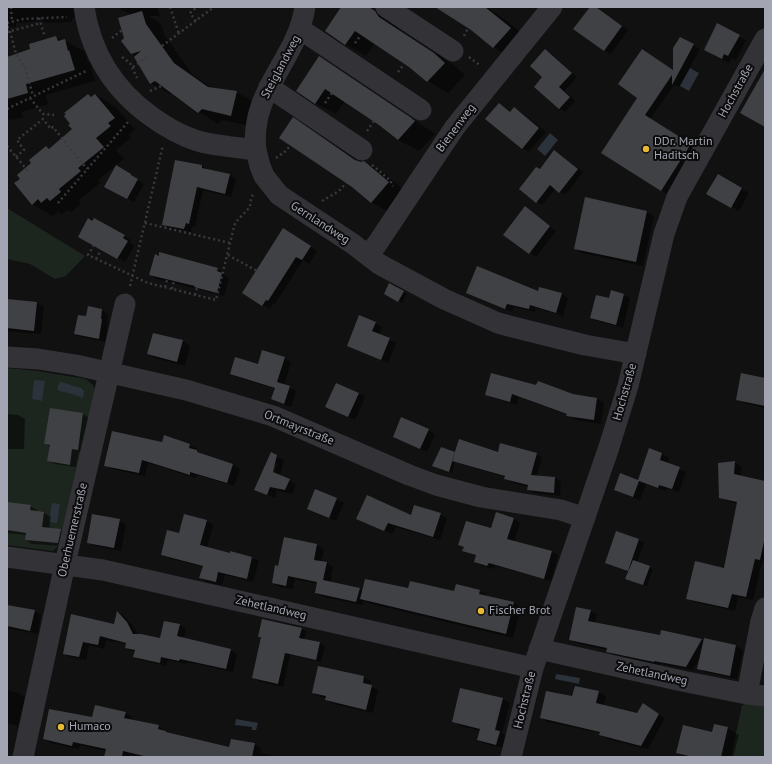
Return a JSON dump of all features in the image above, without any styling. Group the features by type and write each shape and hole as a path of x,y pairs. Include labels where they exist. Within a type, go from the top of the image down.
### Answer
{"street":[{"name":"Steiglandweg","path":"256,150 255,126 260,106 295,41 300,29 305,7"},
{"path":"386,7 453,51"},
{"name":"Bienenweg","path":"368,255 377,244 455,127 552,7"},
{"path":"76,12 89,33 95,49 111,78 131,101 158,122 197,141 256,150"},
{"path":"300,29 421,110"},
{"name":"Hochstraße","path":"511,757 536,659 585,518 628,386 664,234 677,197 765,39"},
{"path":"269,87 362,150"},
{"name":"Gernlandweg","path":"256,150 260,166 271,186 279,195 353,244 380,264 444,299 498,323 585,345 636,354"},
{"name":"Oberhuemerstraße","path":"21,755 125,304"},
{"name":"Ortmayrstraße","path":"7,357 38,359 76,365 186,390 272,416 409,475 457,492 561,510 585,518"},
{"name":"Zehetlandweg","path":"7,557 104,570 536,659 682,681 756,695"},
{"path":"756,695 761,621 765,608"}],"path":[{"path":"11,7 12,22"},
{"path":"170,7 179,34"},
{"path":"196,21 190,12 197,7"},
{"path":"162,46 214,7"},
{"path":"7,27 9,27 8,23 23,19 76,12"},
{"path":"39,18 45,37"},
{"path":"40,22 8,31 16,54 25,67 32,97 43,114 54,115"},
{"path":"108,41 122,30"},
{"path":"453,51 455,48 496,76"},
{"path":"120,55 130,63 141,82"},
{"path":"133,67 148,56"},
{"path":"7,109 87,71"},
{"path":"149,92 161,86"},
{"path":"58,203 133,116"},
{"path":"16,157 24,150 17,140 43,119 51,129 53,128 87,169"},
{"path":"132,276 164,142"},
{"path":"7,146 28,171"},
{"path":"362,150 366,153 369,162 391,181 391,184 407,198"},
{"path":"307,214 311,208 340,191 346,183"},
{"path":"94,245 88,255 132,276 172,289 216,300 235,223 250,207 251,198 256,189"},
{"path":"145,223 230,244"},
{"path":"96,259 101,250"},
{"path":"228,255 257,272"},
{"path":"165,287 167,280"},
{"path":"172,289 174,280"},
{"path":"195,295 197,288"}],"shaded area":[{"path":"690,68 699,73 689,91 680,86"},
{"path":"550,133 558,140 545,156 537,149"},
{"path":"7,208 85,256 66,276 55,279 30,264 7,259"},
{"path":"7,368 86,379 95,389 61,543 53,551 7,545"},
{"path":"34,380 45,381 42,401 32,399"},
{"path":"60,382 81,388 84,391 83,398 59,391 57,388"},
{"path":"52,503 60,504 57,523 49,522"},
{"path":"556,674 580,678 579,684 555,679"},
{"path":"751,702 765,702 765,757 731,757 742,705"},
{"path":"236,719 258,723 256,730 252,730 252,727 235,725"}],"building":[{"path":"341,7 369,7 375,11 379,17 434,53 445,63 427,82 409,67 355,31 345,45 325,31"},
{"path":"435,7 485,7 511,28 493,48 471,30"},
{"path":"590,7 596,7 622,26 604,51 573,29"},
{"path":"142,11 146,24 174,63 208,87 237,91 231,116 202,109 198,113 155,81 150,84 134,57 141,51 131,54 121,41 124,38 118,18"},
{"path":"717,23 740,35 728,56 724,54 722,59 704,50"},
{"path":"56,36 58,41 65,39 75,70 26,84 28,93 7,99 7,57 30,49 29,44"},
{"name":"DDr. Martin Haditsch","path":"680,37 694,44 672,85 672,75 645,115 691,144 661,191 601,153 637,98 618,84 642,49 673,70 673,48"},
{"path":"545,49 572,73 559,87 570,97 559,109 534,87 542,77 530,66"},
{"path":"319,56 415,121 398,140 379,125 325,89 315,104 296,91"},
{"path":"765,69 765,127 740,113"},
{"path":"88,94 91,97 95,94 115,118 108,123 111,126 96,138 104,147 78,168 81,171 59,189 61,192 50,201 47,198 41,203 38,199 32,205 14,183 20,179 17,175 31,163 29,160 46,146 49,149 72,129 68,125 70,124 64,116 66,114 64,113"},
{"path":"499,103 510,112 514,107 539,128 522,149 485,119"},
{"path":"293,117 355,160 361,162 364,161 389,182 371,203 352,187 279,138"},
{"path":"554,150 578,169 559,193 550,185 536,203 519,189 536,167 540,169"},
{"path":"175,160 202,165 202,168 230,174 225,194 197,187 189,224 186,223 184,229 162,225"},
{"path":"116,165 138,179 127,199 104,187"},
{"path":"718,174 742,188 731,208 706,194"},
{"path":"585,197 647,211 636,262 574,249"},
{"path":"525,206 550,226 529,254 503,235"},
{"path":"88,218 92,221 94,218 125,235 123,238 128,241 117,259 78,237"},
{"path":"283,228 311,246 302,260 296,257 268,301 266,300 262,306 242,293"},
{"path":"159,252 218,268 217,271 222,273 217,293 149,275 155,254 159,256"},
{"path":"477,266 538,291 539,287 562,293 556,313 530,305 529,309 507,304 505,309 466,293"},
{"path":"389,283 404,291 398,302 384,294"},
{"path":"611,290 624,294 616,325 590,318 596,295 609,298"},
{"path":"7,299 37,302 34,331 7,328"},
{"path":"88,306 102,309 99,339 74,334 78,315 86,316"},
{"path":"359,315 376,322 372,331 390,338 381,360 347,346"},
{"path":"153,333 183,340 177,362 147,354"},
{"path":"262,350 285,357 277,382 290,386 284,404 271,399 275,388 230,374 235,357 258,364"},
{"path":"491,373 536,385 538,381 573,394 597,398 594,420 566,416 567,414 512,394 510,402 485,395"},
{"path":"741,373 765,378 765,406 736,400"},
{"path":"336,383 359,393 348,417 325,407"},
{"path":"50,408 83,413 78,450 72,449 70,465 47,461 50,445 44,444"},
{"path":"401,417 429,429 420,449 393,437"},
{"path":"112,431 162,442 164,435 190,444 189,448 197,450 197,452 233,464 227,483 190,472 190,475 142,460 139,473 104,466"},
{"path":"459,439 498,452 500,443 537,453 531,475 555,477 554,493 527,490 528,485 504,479 505,476 452,461"},
{"path":"441,447 455,452 449,472 432,466"},
{"path":"649,448 662,453 660,460 680,467 672,489 659,485 658,488 639,481 633,497 614,490 620,473 638,480"},
{"path":"271,452 277,455 273,472 290,479 285,490 270,487 267,495 254,490"},
{"path":"735,461 734,474 765,481 765,537 760,560 755,559 746,597 732,594 728,608 686,599 695,561 724,568 737,502 719,498 718,463"},
{"path":"315,489 337,498 329,518 307,509"},
{"path":"367,495 411,515 414,505 441,513 433,537 388,523 384,531 356,519"},
{"path":"7,502 31,505 30,510 44,512 42,527 61,529 58,543 25,540 26,533 7,530"},
{"path":"496,512 514,518 507,539 552,551 544,579 489,563 487,566 474,562 476,555 462,551 464,547 458,545 466,521 491,528"},
{"path":"92,514 120,519 114,548 87,543"},
{"path":"184,514 207,520 200,545 252,557 247,579 218,572 216,582 199,578 203,566 161,555 167,530 179,533"},
{"path":"616,531 639,539 628,571 605,563"},
{"path":"284,537 317,544 314,560 327,562 323,580 360,588 356,602 315,593 317,582 288,576 286,586 272,583 275,565 278,566"},
{"path":"633,560 650,566 643,585 625,579"},
{"path":"365,579 408,588 410,581 454,591 456,584 480,590 479,594 514,602 506,634 360,599"},
{"path":"7,605 35,610 30,631 7,626"},
{"path":"576,607 591,610 588,621 660,635 661,630 702,639 686,667 606,652 607,648 569,640"},
{"path":"117,611 127,622 133,634 160,638 164,621 180,624 177,636 231,649 226,669 180,659 179,661 161,657 160,663 133,657 135,650 125,648 126,643 100,636 98,645 83,642 79,657 63,654 71,614 114,624"},
{"path":"262,619 302,628 299,638 320,642 316,660 285,653 278,684 252,678 261,637 258,637"},
{"path":"704,638 736,645 730,676 697,669"},
{"path":"318,666 364,676 363,683 372,685 366,710 325,700 326,696 312,693"},
{"path":"575,686 599,691 596,703 637,713 643,703 659,714 641,746 599,735 600,732 540,718 546,691 572,696"},
{"path":"460,688 503,698 495,730 500,731 496,745 477,740 480,729 452,722"},
{"path":"95,705 126,712 124,718 159,725 158,729 166,732 229,747 231,739 255,743 252,757 148,757 123,751 122,757 104,757 106,749 73,742 72,746 43,739 49,709 92,717"},
{"path":"714,724 728,727 721,757 693,757 676,753 683,725 712,732"}],"place":[{"name":"DDr. Martin Haditsch","path":"646,149"},
{"name":"Fischer Brot","path":"481,611"},
{"name":"Humaco","path":"61,727"}]}
